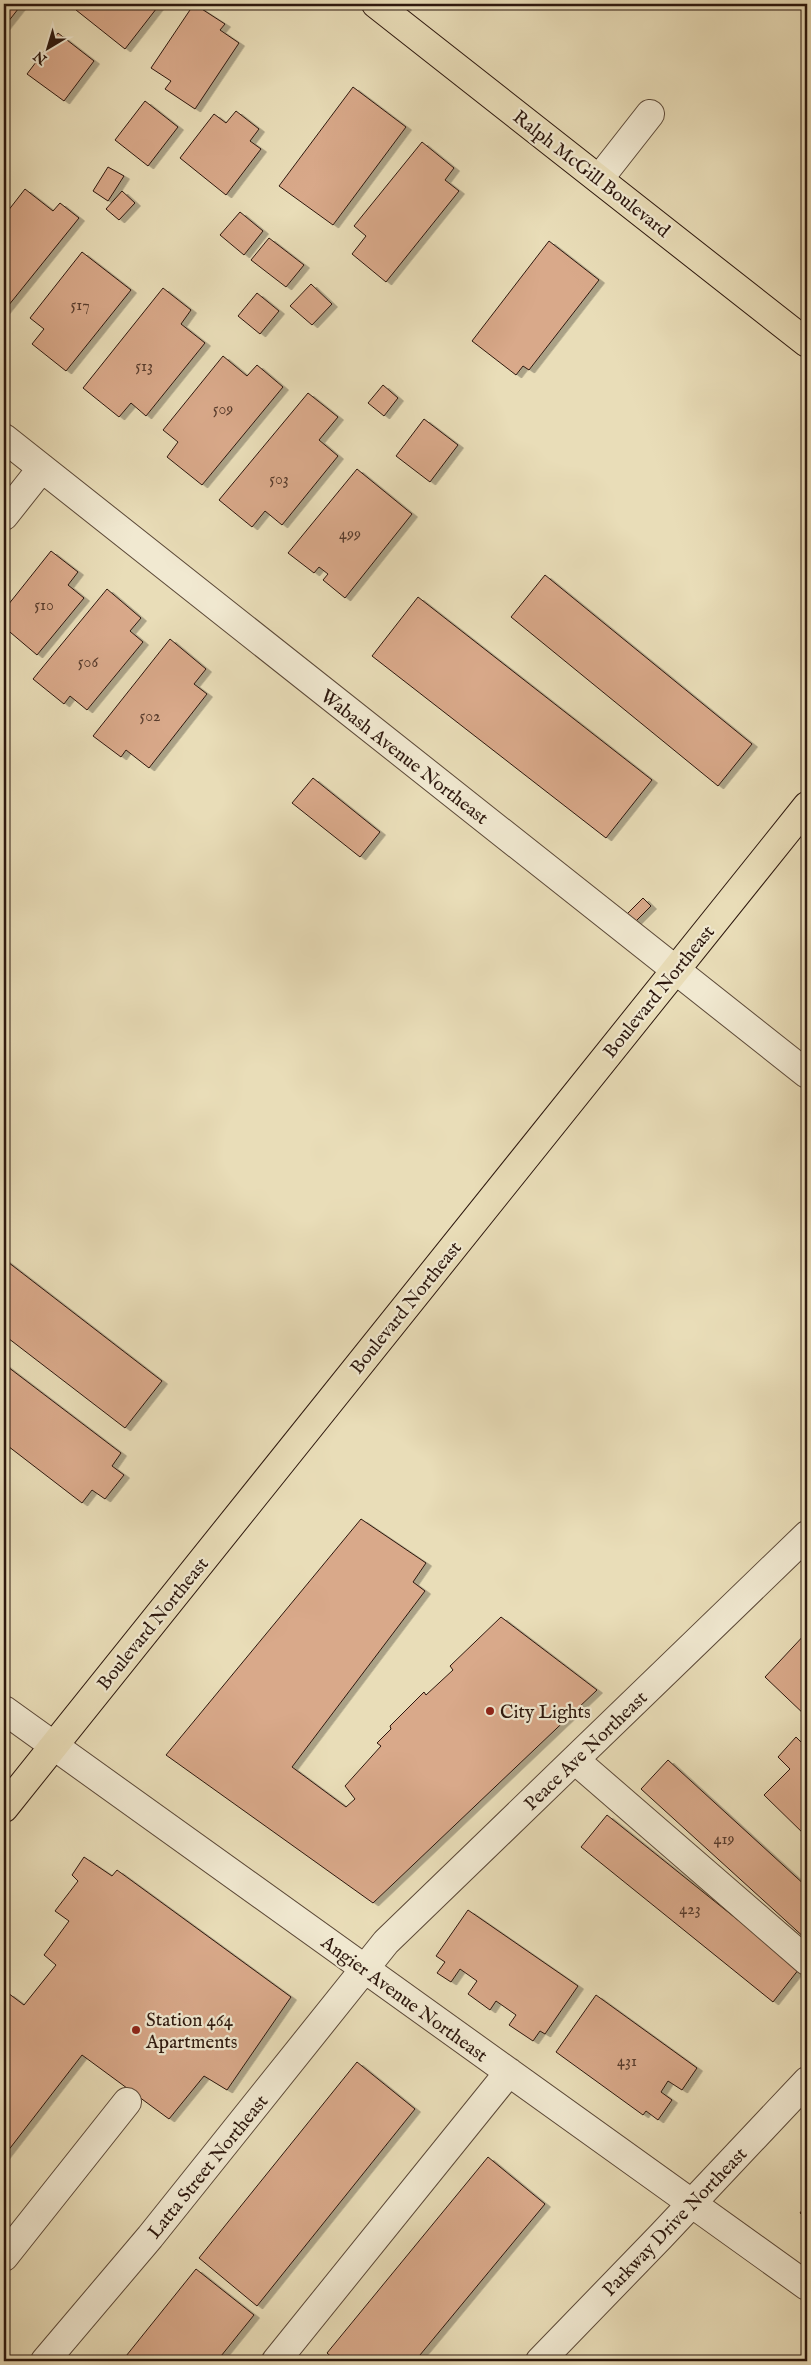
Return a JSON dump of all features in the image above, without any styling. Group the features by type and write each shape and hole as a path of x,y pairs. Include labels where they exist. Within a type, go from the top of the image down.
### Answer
{"main road":[{"name":"Ralph McGill Boulevard","path":"376,4 807,342"},
{"name":"Boulevard Northeast","path":"4,1808 807,806"}],"street":[{"path":"599,179 650,114"},
{"name":"Wabash Avenue Northeast","path":"4,438 807,1074"},
{"path":"4,516 42,468"},
{"name":"Peace Ave Northeast","path":"366,1969 386,1942 807,1536"},
{"name":"Angier Avenue Northeast","path":"4,1710 807,2286"},
{"path":"575,1760 807,1960"},
{"name":"Latta Street Northeast","path":"45,2361 150,2237 366,1969"},
{"path":"276,2361 509,2072"},
{"name":"Parkway Drive Northeast","path":"540,2361 807,2081"},
{"path":"4,2257 127,2102"}],"building":[{"path":"4,4 22,4 4,27"},
{"path":"81,4 160,4 125,49 76,10"},
{"path":"194,4 225,24 220,30 239,43 195,109 165,89 171,81 151,68"},
{"path":"58,33 94,61 64,101 27,74"},
{"path":"353,87 406,127 333,225 279,186"},
{"path":"145,101 178,127 148,166 115,140"},
{"path":"236,111 259,129 250,141 261,149 226,195 180,158 214,114 226,123"},
{"path":"422,142 454,168 445,180 459,191 386,282 352,254 366,236 354,226"},
{"path":"108,167 124,176 108,201 93,191"},
{"path":"25,189 53,211 60,203 79,218 4,311 4,216"},
{"path":"122,191 135,203 119,220 106,209"},
{"path":"240,212 263,231 244,255 220,235"},
{"path":"269,238 304,265 286,287 251,260"},
{"path":"549,241 599,280 529,370 523,366 516,375 472,341"},
{"path":"82,252 131,290 66,371 32,344 44,329 30,318"},
{"path":"311,284 332,304 312,325 290,306"},
{"path":"163,288 191,310 181,324 205,343 146,416 131,403 119,417 83,388"},
{"path":"257,293 279,311 260,334 238,316"},
{"path":"223,356 247,376 257,365 283,387 202,485 167,457 178,442 163,430"},
{"path":"383,385 398,398 384,416 368,403"},
{"path":"308,393 338,417 319,440 338,456 282,525 265,511 252,527 219,500"},
{"path":"424,419 458,445 430,482 396,456"},
{"path":"357,469 412,514 345,598 323,580 328,574 319,567 314,573 288,553"},
{"path":"51,551 78,572 68,585 84,598 37,655 4,627 4,610"},
{"path":"545,575 752,744 718,786 511,617"},
{"path":"107,589 141,618 130,631 143,642 87,710 70,696 64,704 33,679"},
{"path":"418,597 652,780 606,838 372,656"},
{"path":"170,639 206,669 194,684 207,694 149,768 126,750 121,757 93,736"},
{"path":"313,778 380,832 360,857 292,803"},
{"path":"643,898 651,906 628,929 620,921"},
{"path":"4,1259 162,1381 125,1428 4,1335"},
{"path":"4,1364 121,1453 112,1466 124,1475 105,1499 92,1490 82,1503 4,1443"},
{"name":"City Lights","path":"361,1519 426,1563 413,1582 425,1591 292,1767 346,1807 355,1799 345,1786 381,1746 377,1743 391,1729 390,1726 424,1692 426,1695 453,1670 450,1666 501,1617 597,1690 373,1903 166,1755"},
{"path":"807,1632 807,1717 765,1677"},
{"path":"796,1737 807,1748 807,1837 764,1795 790,1769 778,1757"},
{"path":"668,1760 807,1887 807,1940 641,1789"},
{"path":"607,1815 799,1969 773,2002 581,1847"},
{"name":"Station 464 Apartments","path":"84,1857 112,1876 117,1870 291,1997 227,2090 204,2076 169,2119 82,2055 4,2156 4,1998 8,1993 24,2005 56,1965 44,1955 69,1921 55,1911 78,1881 72,1875"},
{"path":"468,1910 578,1986 545,2034 540,2031 533,2041 509,2025 516,2015 496,2001 490,2010 468,1994 477,1981 460,1969 451,1982 437,1973 445,1962 436,1956"},
{"path":"596,1995 697,2068 682,2090 668,2081 661,2092 672,2100 658,2120 646,2111 643,2115 556,2052"},
{"path":"357,2062 415,2109 257,2306 199,2258"},
{"path":"488,2157 545,2204 415,2361 336,2361 327,2353"},
{"path":"807,2203 807,2219 800,2213"},
{"path":"196,2269 254,2315 217,2361 122,2361"}],"place":[{"name":"City Lights","path":"490,1711"},
{"name":"Station 464 Apartments","path":"136,2030"}]}
